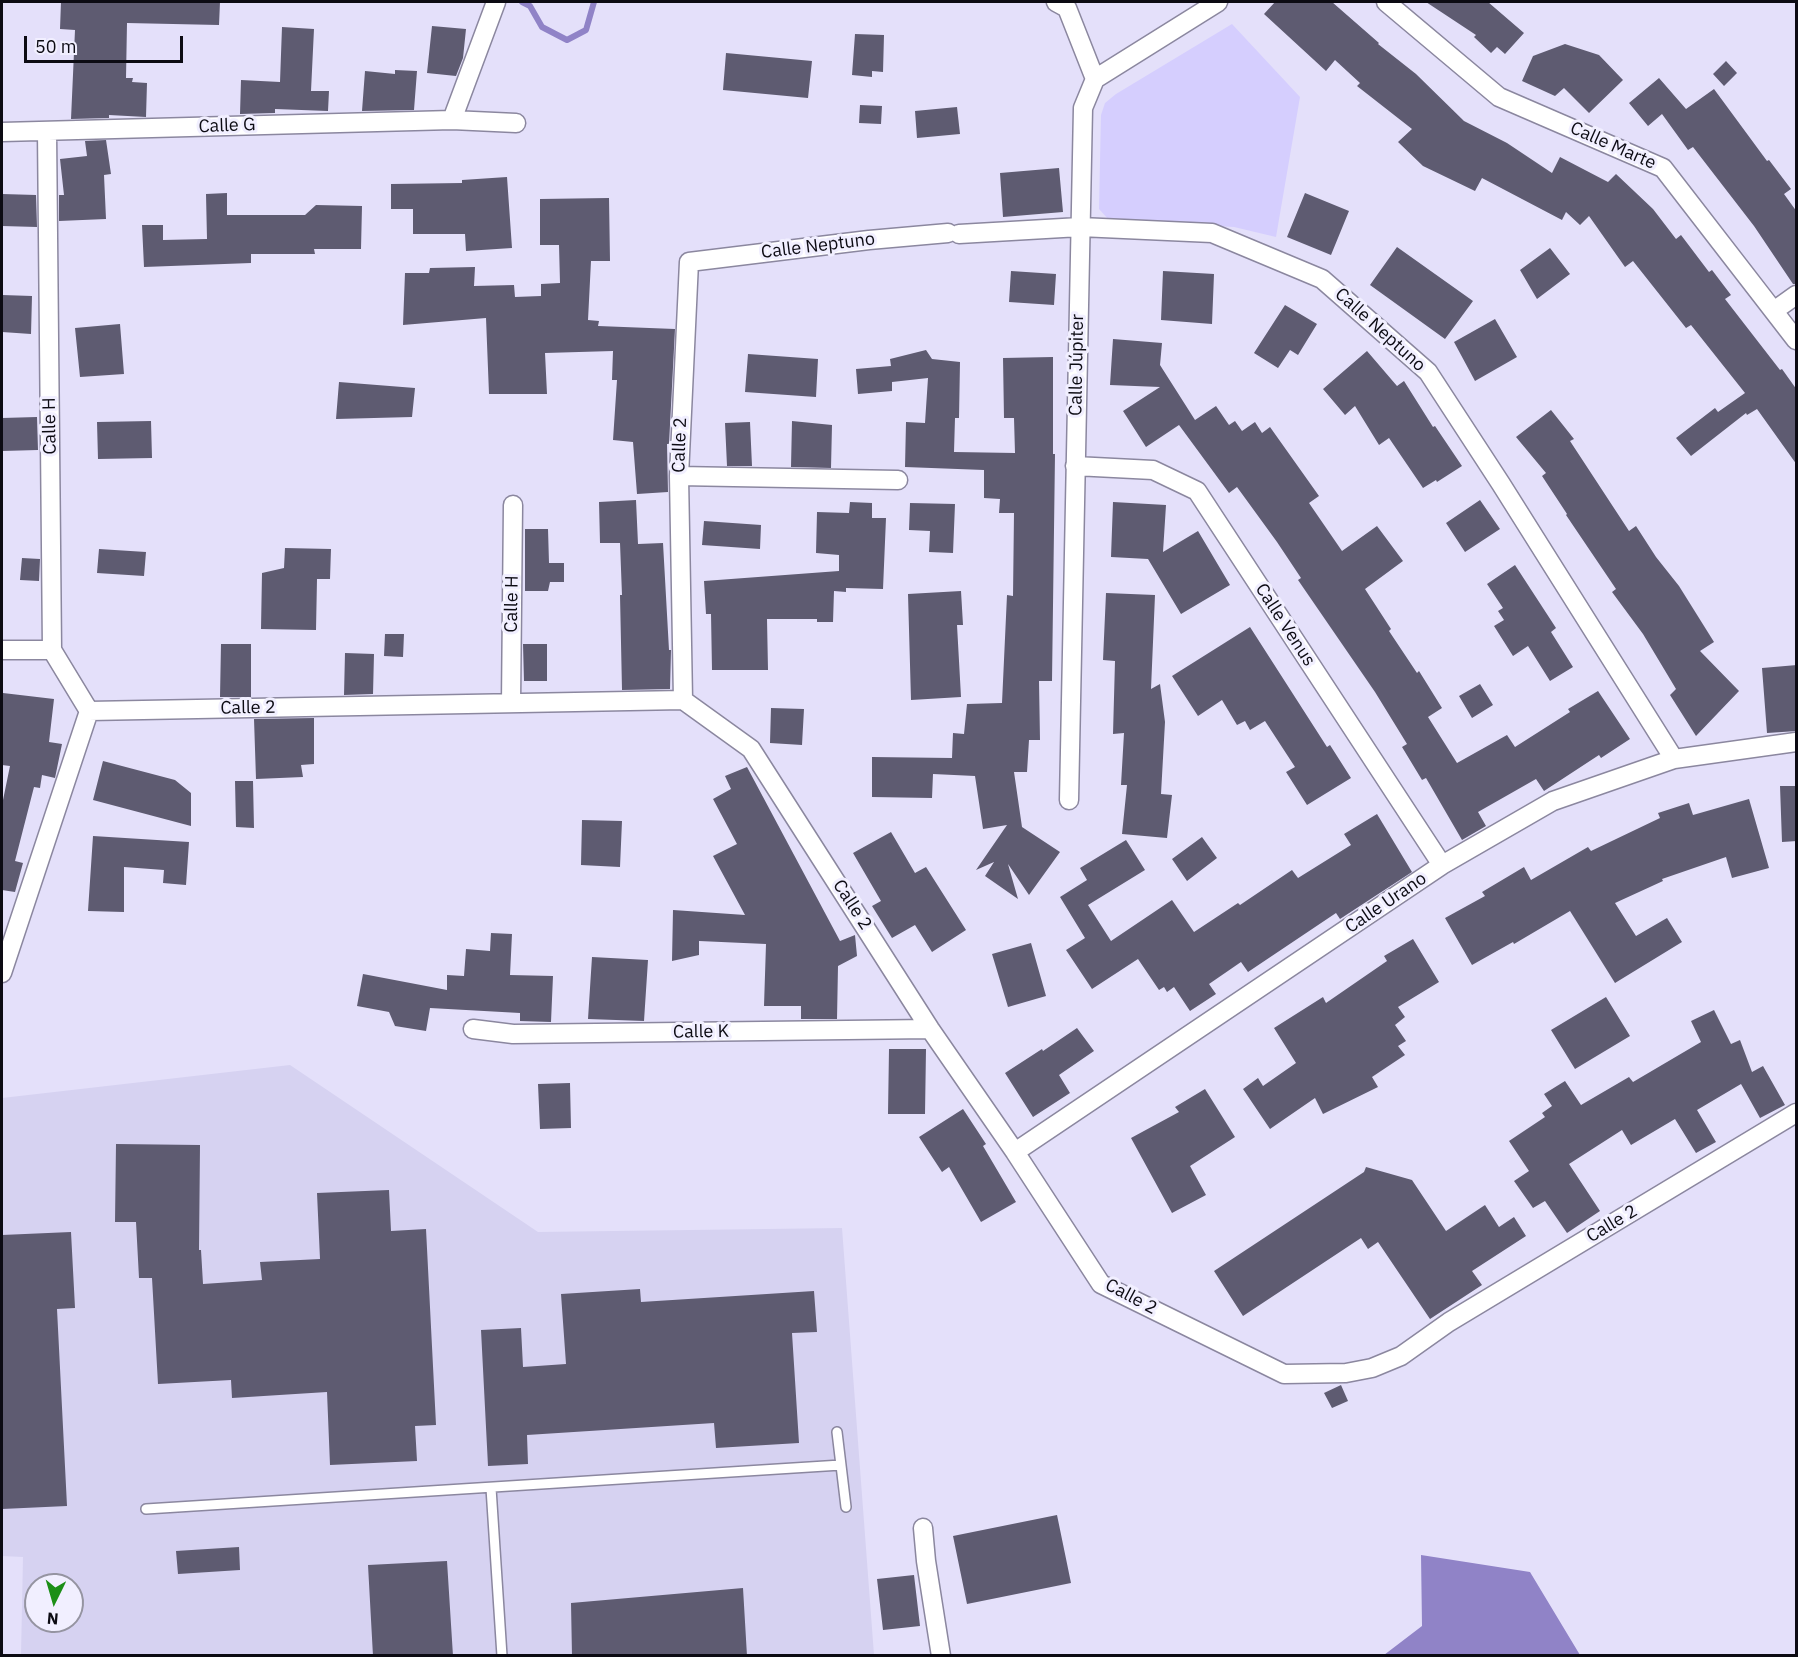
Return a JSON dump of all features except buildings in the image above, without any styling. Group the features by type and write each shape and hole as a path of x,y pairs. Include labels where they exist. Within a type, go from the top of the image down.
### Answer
{"street":[{"path":"452,120 496,2"},
{"path":"1056,2 1067,8 1095,79 1218,2"},
{"name":"Calle Marte","path":"1386,2 1499,97 1663,168 1797,340"},
{"name":"Calle Júpiter","path":"1069,800 1083,108 1095,79"},
{"name":"Calle G","path":"2,132 452,120 516,123"},
{"name":"Calle H","path":"47,131 52,650"},
{"name":"Calle Neptuno","path":"689,262 869,240 953,233 1080,227 1212,233 1322,279 1428,372 1674,759"},
{"name":"Calle 2","path":"683,699 679,476 689,262"},
{"path":"1774,310 1797,294"},
{"name":"Calle Venus","path":"1075,466 1153,470 1197,491 1442,865"},
{"path":"679,476 898,480"},
{"name":"Calle H","path":"511,703 513,505"},
{"path":"2,650 52,650 89,711 2,973"},
{"name":"Calle 2","path":"89,711 683,699 751,748 930,1029 1015,1152 1101,1284 1284,1374 1346,1373 1372,1368 1401,1356 1449,1322 1797,1113"},
{"name":"Calle Urano","path":"1015,1152 1442,865 1553,801 1674,759 1797,742"},
{"name":"Calle K","path":"472,1029 535,1034 930,1029"},
{"path":"922,1528 941,1656"}],"lane":[{"path":"837,1432 846,1507"},
{"path":"146,1509 840,1465"},
{"path":"491,1488 502,1656"}],"shaded area":[{"path":"1232,24 1300,97 1276,237 1234,227 1109,220 1099,209 1101,115 1105,103 1116,94"},
{"path":"290,1065 538,1232 842,1228 874,1655 21,1655 23,1557 2,1556 2,1098"},
{"path":"1421,1555 1530,1572 1580,1655 1384,1655 1422,1626"}],"waterway":[{"path":"522,2 530,6 542,27 567,40 586,30 594,2"}]}
